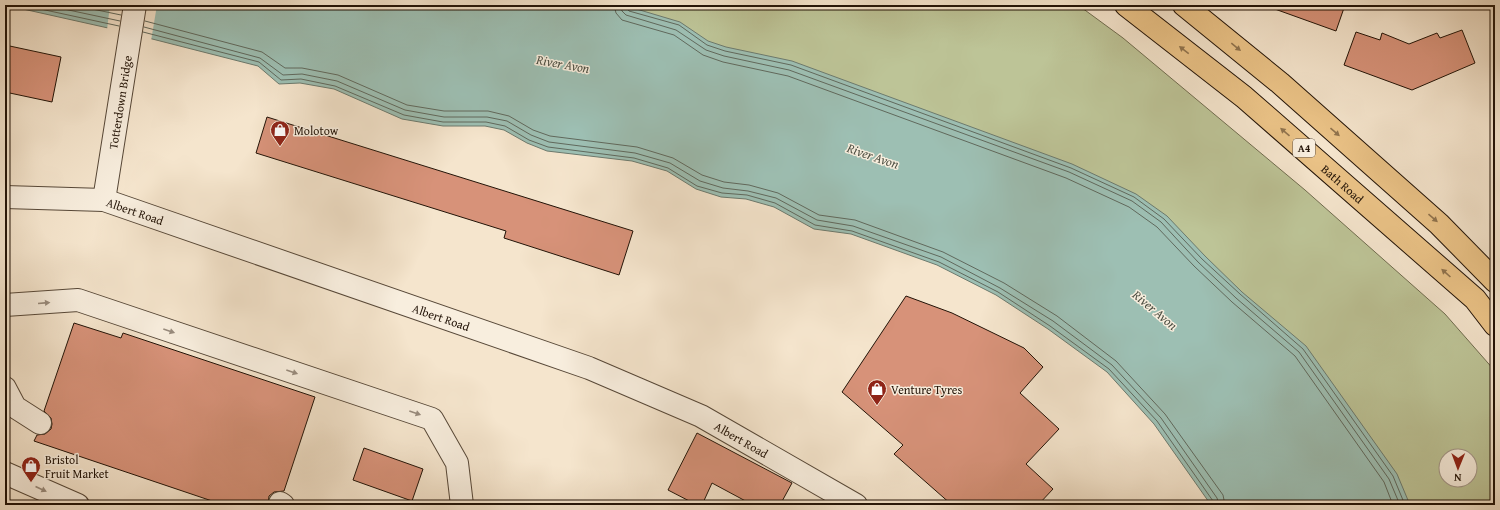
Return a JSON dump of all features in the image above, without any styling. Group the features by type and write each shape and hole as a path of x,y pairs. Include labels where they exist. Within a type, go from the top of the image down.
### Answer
{"highway":[{"name":"Bath Road","path":"1126,5 1244,96 1475,299 1495,325"},
{"path":"1184,5 1280,83 1439,224 1495,281"}],"street":[{"name":"Totterdown Bridge","path":"104,200 135,5"},
{"name":"Albert Road","path":"5,198 104,200 589,368 701,416 856,505"},
{"path":"5,306 78,300 432,419 457,463 462,505"},
{"path":"5,388 15,407 40,423"},
{"path":"5,473 78,505"}],"green space":[{"path":"433,5 1078,5 1123,38 1305,190 1445,314 1495,371 1495,505 1344,505 1293,426"}],"water":[{"name":"River Avon","path":"5,5 623,5 680,22 708,41 726,47 792,61 1072,164 1136,194 1167,216 1242,292 1306,346 1397,474 1410,505 1211,505 1154,424 1107,372 1048,329 996,295 937,265 851,234 814,229 774,207 746,199 721,197 696,189 667,171 632,161 547,151 527,143 504,130 485,126 443,126 402,119 334,89 300,83 279,84 258,66 117,30"}],"pier":[{"path":"110,5 157,5 151,41 107,30"}],"building":[{"path":"1273,5 1345,5 1336,31 1272,8"},
{"path":"1462,30 1475,63 1412,90 1344,65 1356,32 1380,40 1382,33 1409,44 1437,33 1440,38"},
{"path":"5,45 61,57 52,102 5,92"},
{"path":"267,117 633,231 619,275 504,238 506,231 256,153"},
{"path":"906,296 952,313 1024,348 1043,367 1020,393 1059,429 1026,464 1053,489 1038,505 952,505 894,454 903,445 842,392"},
{"path":"74,323 121,338 123,333 315,397 284,491 274,492 269,496 268,505 224,505 34,441 37,435 45,434 51,429 51,418 44,411"},
{"path":"697,433 792,483 780,505 753,505 712,483 702,505 697,505 668,490"},
{"path":"364,448 423,469 412,501 353,480"}],"place":[{"name":"Molotow","path":"280,147"},
{"name":"Venture Tyres","path":"877,406"},
{"name":"Bristol Fruit Market","path":"31,483"}]}
